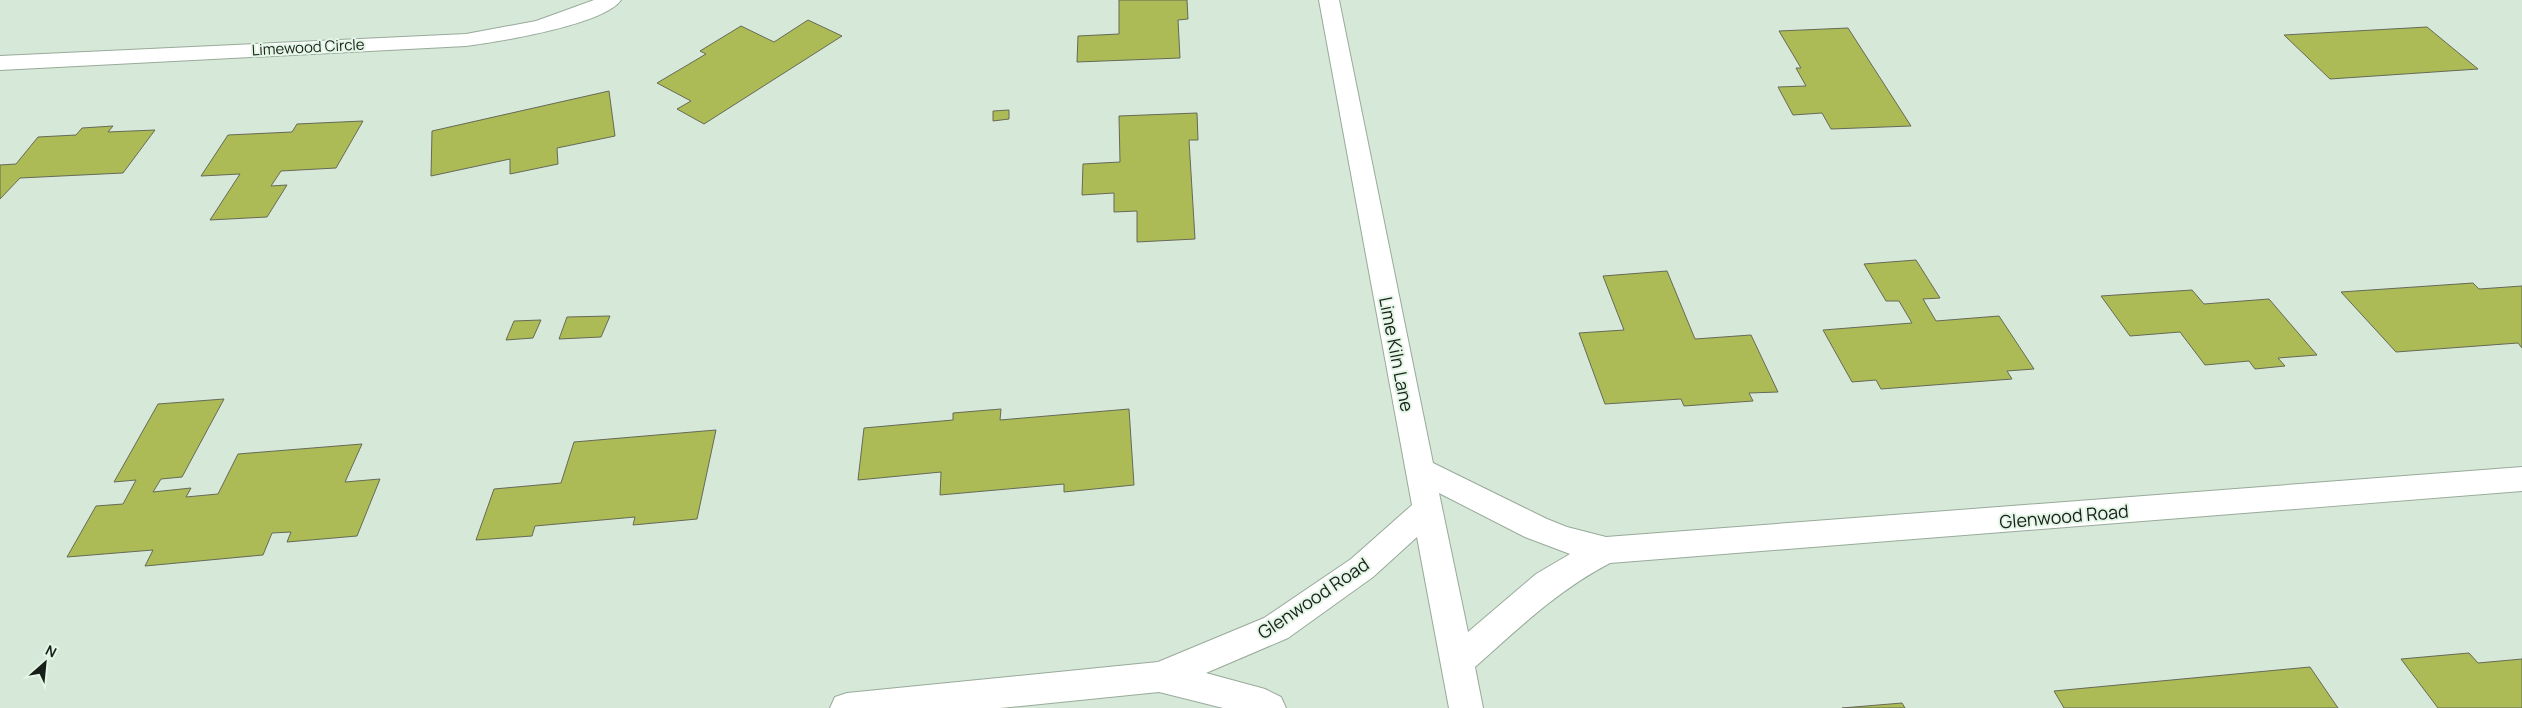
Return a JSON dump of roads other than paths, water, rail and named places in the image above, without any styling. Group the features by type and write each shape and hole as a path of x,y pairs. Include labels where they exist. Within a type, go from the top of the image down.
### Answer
{"street":[{"name":"Limewood Circle","path":"0,63 466,40 518,31 554,22 610,0"},
{"name":"Lime Kiln Lane","path":"1329,0 1466,708"},
{"name":"Glenwood Road","path":"1419,469 1536,528 1562,539 1606,550 2522,479"},
{"name":"Glenwood Road","path":"847,708 1159,677 1236,647 1276,628 1362,568 1427,510"},
{"name":"Glenwood Road","path":"1457,662 1547,584 1569,569 1606,550"},
{"name":"Glenwood Road","path":"1159,677 1253,700 1269,708"}]}
